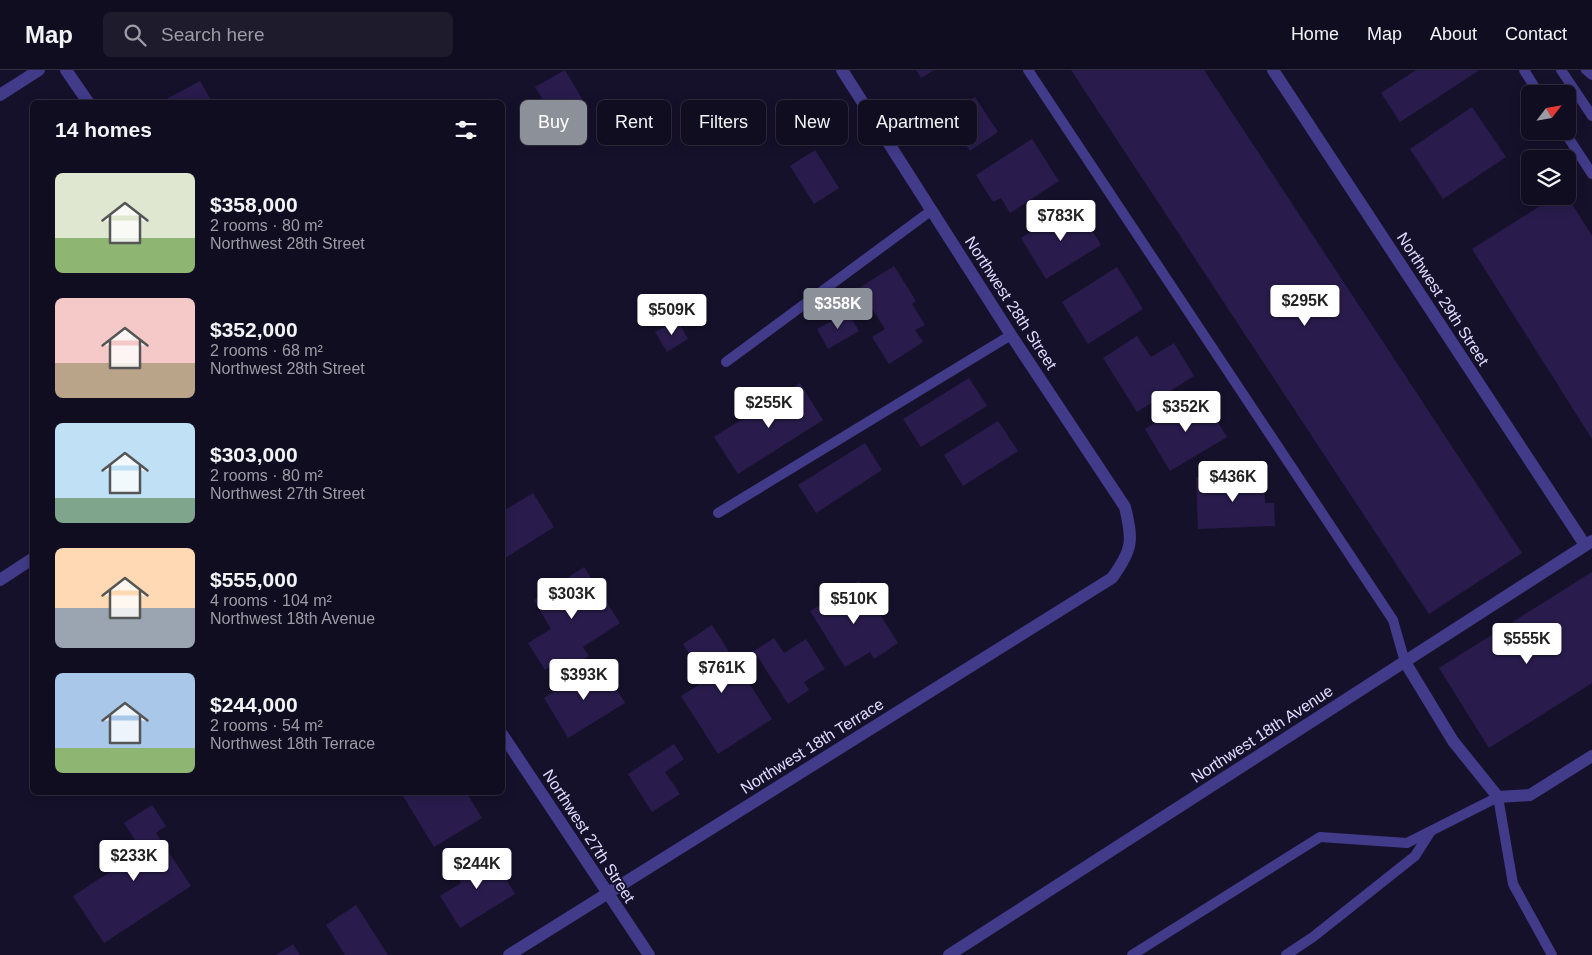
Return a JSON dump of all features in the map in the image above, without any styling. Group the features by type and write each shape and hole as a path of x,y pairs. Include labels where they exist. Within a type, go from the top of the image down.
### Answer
{"street":[{"path":"0,95 39,70"},
{"path":"66,70 87,100"},
{"name":"Northwest 28th Street","path":"842,70 1011,335 1126,507 1132,535 1126,558"},
{"name":"Northwest 29th Street","path":"1273,70 1588,543"},
{"name":"Northwest 18th Avenue","path":"949,955 1588,543"},
{"name":"Northwest 18th Terrace","path":"509,955 1112,578 1126,558"},
{"path":"0,580 30,560"},
{"path":"1405,662 1453,741 1498,797 1530,795 1592,756"},
{"name":"Northwest 27th Street","path":"505,739 648,955"}],"lane":[{"path":"1028,70 1393,620 1405,662"},
{"path":"1524,70 1533,85"},
{"path":"1561,70 1592,116"},
{"path":"1586,70 1592,75"},
{"path":"1580,98 1592,106"},
{"path":"1570,140 1592,174"},
{"path":"726,362 932,210"},
{"path":"718,513 1011,335"},
{"path":"1132,955 1320,838 1407,843 1498,797 1513,884 1552,955"},
{"path":"1286,955 1313,937 1414,856 1432,830"}],"building":[{"path":"565,70 583,100 543,100 535,87"},
{"path":"916,70 934,70 921,78"},
{"path":"1071,70 1204,70 1522,553 1429,614"},
{"path":"1416,70 1478,71 1400,122 1381,93"},
{"path":"200,81 211,100 165,100"},
{"path":"977,100 998,132 970,151 966,145 977,145"},
{"path":"1472,107 1506,157 1443,199 1410,149"},
{"path":"1032,139 1059,181 1010,213 1001,198 993,202 976,175"},
{"path":"815,150 839,188 814,204 790,166"},
{"path":"1075,204 1101,245 1046,279 1021,238"},
{"path":"1542,205 1573,205 1592,236 1592,439 1472,249"},
{"path":"894,266 916,301 912,304 925,325 915,330 923,342 889,364 872,337 885,329 859,288"},
{"path":"1117,267 1143,309 1088,344 1062,302"},
{"path":"848,312 859,331 828,349 817,329"},
{"path":"677,320 688,339 667,352 655,332"},
{"path":"1137,336 1151,357 1174,343 1194,376 1137,412 1103,358"},
{"path":"969,378 987,406 921,447 903,419"},
{"path":"800,383 823,420 738,474 714,437"},
{"path":"1201,395 1227,437 1170,471 1145,429"},
{"path":"998,421 1018,451 963,486 944,455"},
{"path":"865,443 882,470 816,513 798,485"},
{"path":"1264,475 1265,503 1274,503 1275,526 1198,529 1196,477"},
{"path":"533,493 554,527 505,558 505,510"},
{"path":"584,567 620,623 583,647 589,656 570,669 563,658 545,670 528,643 551,629 534,600"},
{"path":"1592,572 1592,683 1489,748 1439,668"},
{"path":"859,581 898,643 874,659 870,652 845,667 810,611"},
{"path":"712,625 772,719 718,754 681,696 706,680 683,644"},
{"path":"774,638 784,653 806,639 825,669 804,682 809,690 788,704 754,651"},
{"path":"600,663 625,703 568,738 544,698"},
{"path":"674,744 684,759 665,772 680,794 652,812 628,774"},
{"path":"468,795 482,818 434,847 403,796"},
{"path":"152,805 166,826 156,833 191,886 104,943 73,896 142,851 124,823"},
{"path":"489,851 515,894 460,928 440,896 461,883 454,872"},
{"path":"356,905 388,955 345,955 326,925"},
{"path":"293,944 300,955 276,955"}]}
